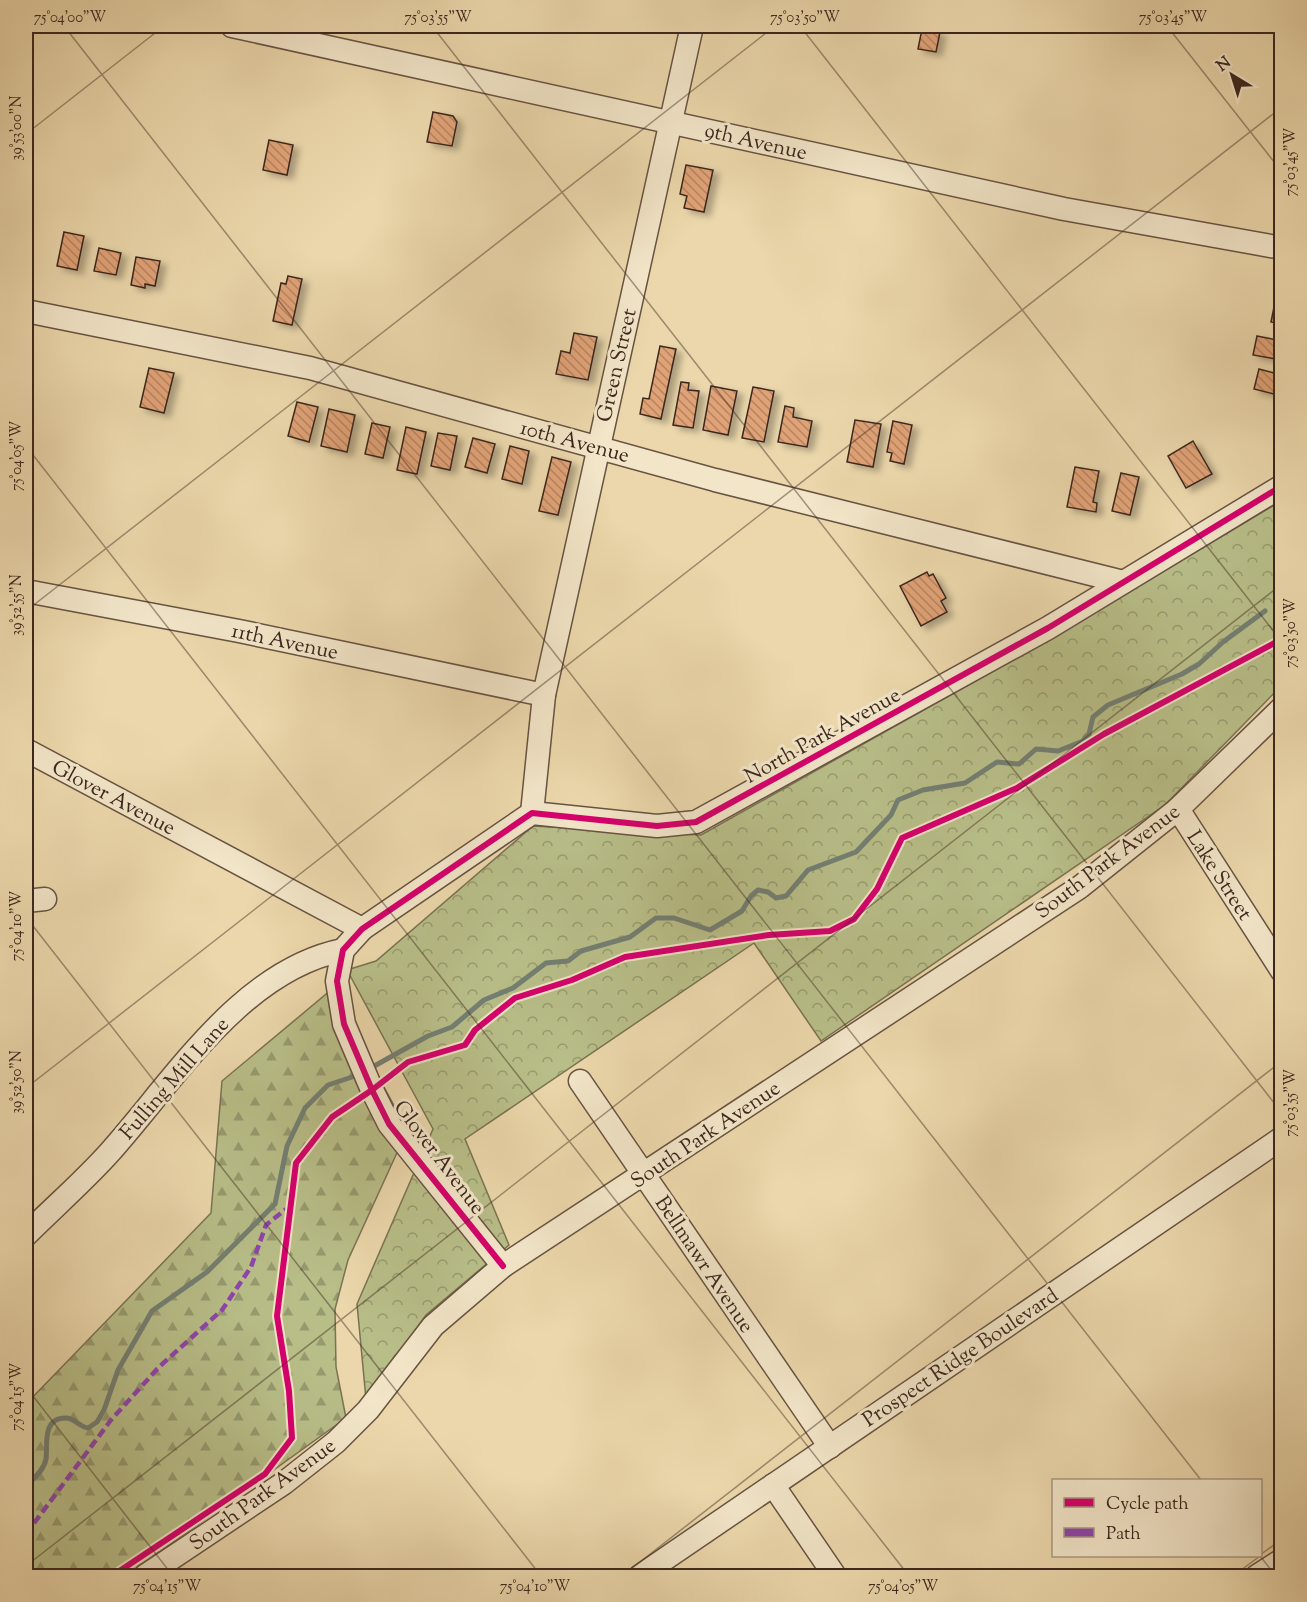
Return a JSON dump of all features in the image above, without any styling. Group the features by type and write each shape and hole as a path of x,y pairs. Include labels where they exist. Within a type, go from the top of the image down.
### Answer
{"street":[{"name":"9th Avenue","path":"232,26 1064,209 1281,248"},
{"name":"Green Street","path":"532,813 544,694 692,26"},
{"name":"10th Avenue","path":"26,311 310,368 715,480 1123,582"},
{"name":"North Park Avenue","path":"532,813 657,826 696,822 1038,634 1281,486"},
{"name":"11th Avenue","path":"26,591 239,631 544,694"},
{"name":"South Park Avenue","path":"145,1576 284,1483 336,1442 356,1422 433,1326 503,1266 645,1175 783,1081 1080,887 1178,809 1281,708"},
{"name":"Glover Avenue","path":"26,750 362,929 343,951 337,981 344,1024 364,1072 389,1124 503,1266"},
{"name":"Lake Street","path":"1178,809 1281,971"},
{"path":"362,929 532,813"},
{"name":"Fulling Mill Lane","path":"26,1234 109,1154 226,1016 270,983 318,955 343,951"},
{"name":"Bellmawr Avenue","path":"580,1081 830,1447"},
{"name":"Prospect Ridge Boulevard","path":"640,1576 1281,1138"},
{"path":"773,1485 835,1576"},
{"path":"1257,1576 1281,1560"}],"green space":[{"path":"1281,501 1281,686 1165,805 821,1041 754,943 465,1139 509,1245 426,1315 366,1399 357,1304 433,1129 347,970 376,961 533,826 701,835 1045,642"},
{"path":"331,990 397,1111 401,1144 348,1260 335,1309 336,1367 346,1418 126,1576 26,1576 26,1404 211,1213 222,1081"}],"building":[{"path":"922,29 940,32 936,52 918,49"},
{"path":"433,112 453,116 457,122 452,146 427,142"},
{"path":"269,140 293,145 287,175 263,170"},
{"path":"686,165 713,170 704,212 684,208 687,196 680,194"},
{"path":"64,232 84,236 77,270 57,266"},
{"path":"99,248 121,253 116,275 94,271"},
{"path":"136,257 160,261 155,286 145,284 145,288 131,285"},
{"path":"288,276 302,279 292,325 273,321 281,283 286,284"},
{"path":"1276,297 1282,298 1282,324 1271,322"},
{"path":"574,333 597,337 588,380 556,374 561,351 570,353"},
{"path":"1257,336 1282,341 1282,360 1253,355"},
{"path":"660,346 676,349 661,419 640,414 643,398 649,399"},
{"path":"149,368 174,373 164,413 140,407"},
{"path":"1259,369 1282,375 1282,396 1254,389"},
{"path":"681,382 689,383 688,390 699,391 693,428 673,425"},
{"path":"711,386 737,391 728,435 703,430"},
{"path":"753,387 774,391 764,442 742,438"},
{"path":"297,402 318,407 309,442 288,436"},
{"path":"785,406 794,408 793,417 812,421 807,447 778,442"},
{"path":"329,409 355,415 347,452 321,446"},
{"path":"855,420 881,424 873,467 847,462"},
{"path":"893,421 912,425 904,464 890,461 892,453 887,452"},
{"path":"372,423 390,427 383,458 365,454"},
{"path":"406,427 426,432 417,474 397,470"},
{"path":"438,433 457,436 450,470 431,466"},
{"path":"473,438 495,444 487,473 465,467"},
{"path":"1193,441 1212,474 1186,488 1168,456"},
{"path":"510,446 529,451 522,484 502,479"},
{"path":"552,457 571,462 558,515 539,511"},
{"path":"1075,467 1099,471 1093,502 1097,503 1096,512 1067,507"},
{"path":"1121,473 1139,477 1130,515 1112,511"},
{"path":"927,572 929,576 933,574 946,598 941,601 947,612 921,626 900,586"}],"waterway":[{"path":"369,1069 428,1036 452,1027 484,1000 513,988 546,963 568,961 581,951 630,937 656,918 674,918 710,930 742,911 751,896 758,890 768,892 776,898 786,896 808,870 856,852 891,815 898,800 923,790 965,783 997,762 1019,764 1036,749 1058,751 1083,741 1089,734 1093,717 1108,705 1182,674 1199,664 1223,642 1265,611"},
{"path":"26,1485 38,1474 45,1463 49,1427 53,1422 67,1418 88,1428 97,1422 104,1410 118,1370 152,1311 207,1272 275,1204 287,1146 305,1108 328,1085 358,1075"}],"marked path":[{"path":"26,1534 111,1420 159,1367 222,1310 251,1267 266,1225 286,1209"}],"cycle path":[{"path":"503,1266 389,1124 344,1024 337,981 343,950 362,929 532,813 657,826 696,822 1048,628 1282,486"},
{"path":"112,1576 265,1474 292,1438 289,1391 277,1316 296,1163 332,1117 408,1062 465,1045 475,1030 515,998 572,980 625,957 769,935 830,931 854,919 877,889 902,838 1017,788 1104,734 1282,639"}]}
